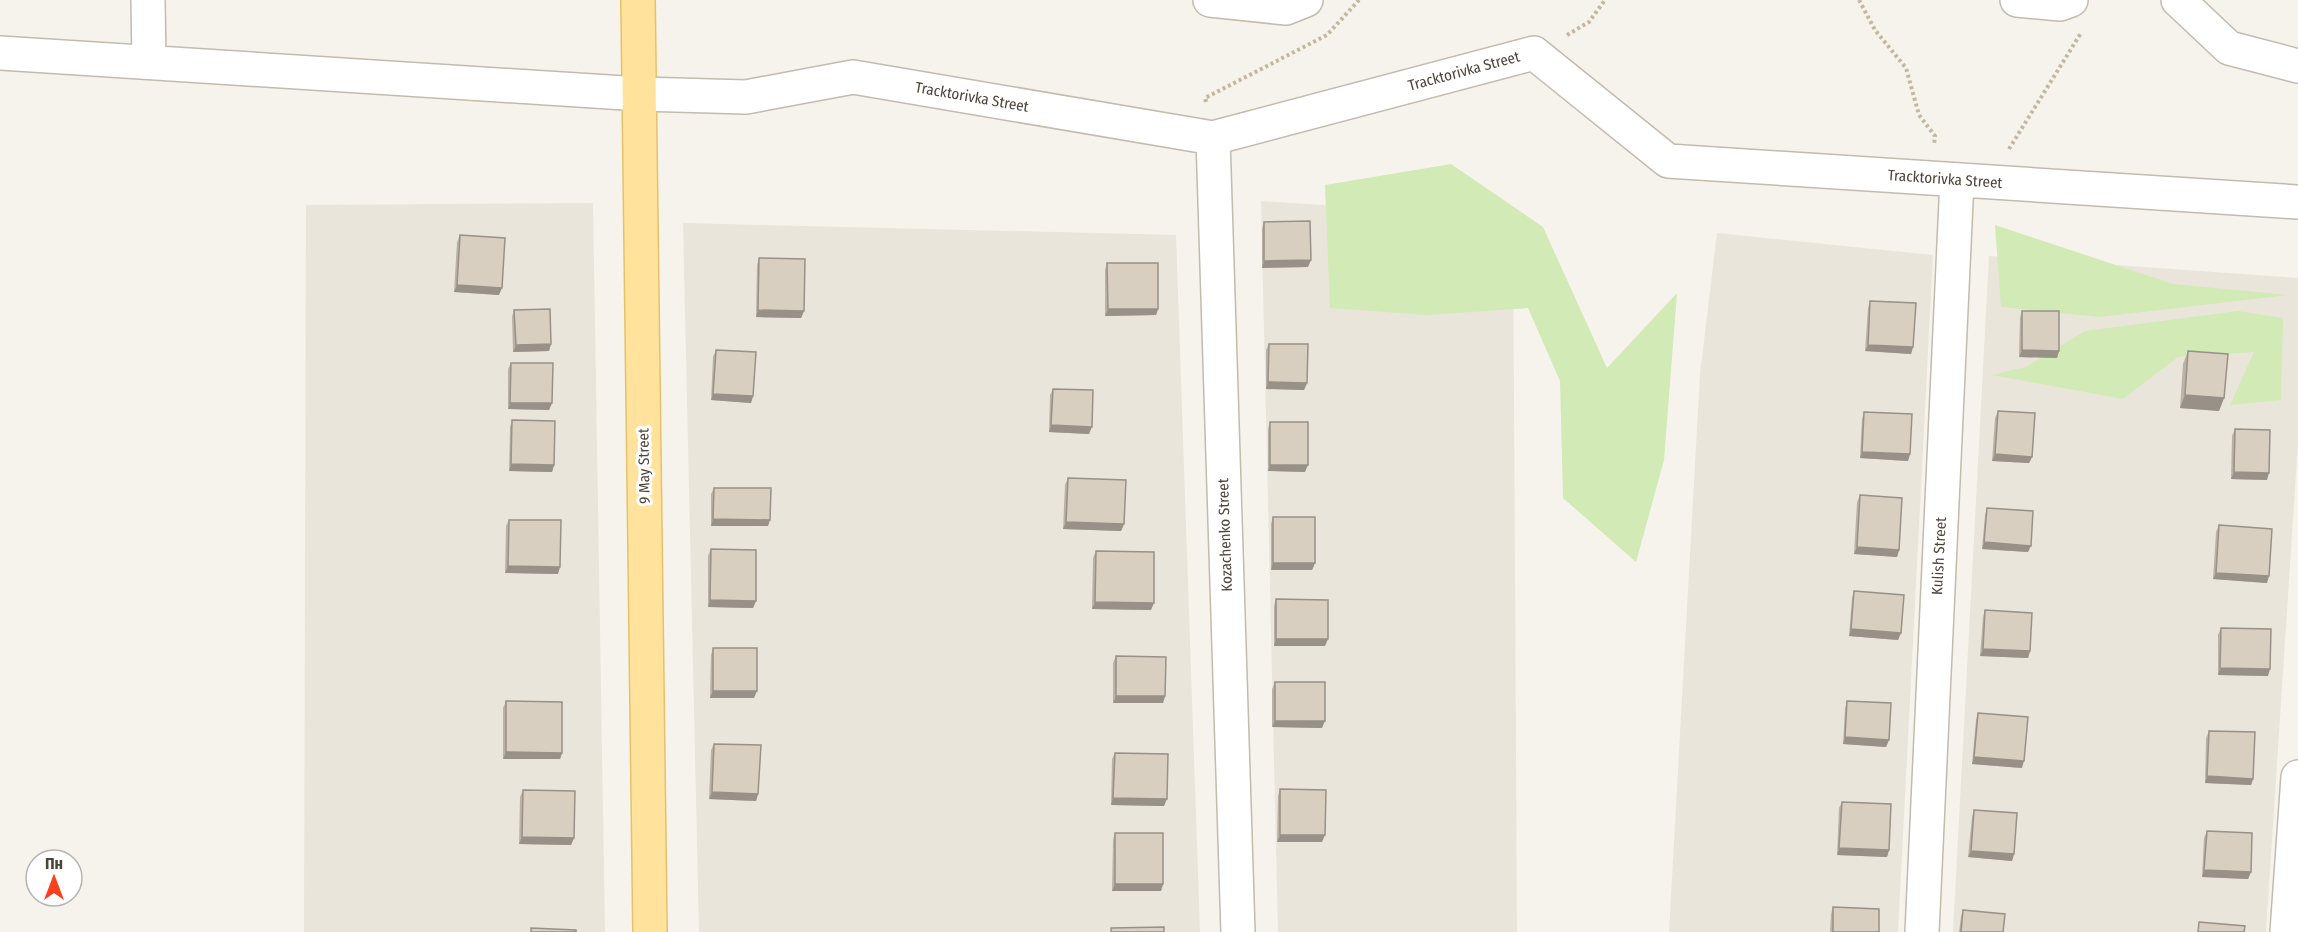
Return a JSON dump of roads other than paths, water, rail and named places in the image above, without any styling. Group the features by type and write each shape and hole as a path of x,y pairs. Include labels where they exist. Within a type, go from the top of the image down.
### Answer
{"main road":[{"name":"9 May Street","path":"638,0 650,932"}],"street":[{"path":"148,0 149,62"},
{"path":"1210,0 1286,8 1306,0"},
{"path":"2017,0 2060,4 2071,0"},
{"path":"2178,0 2229,48 2298,66"},
{"name":"Tracktorivka Street","path":"0,52 640,94 746,96 853,77 1213,138 1534,53 1668,161 2298,202"},
{"name":"Kozachenko Street","path":"1213,138 1238,932"},
{"name":"Kulish Street","path":"1922,932 1958,180"},
{"path":"2287,932 2298,777"}]}
